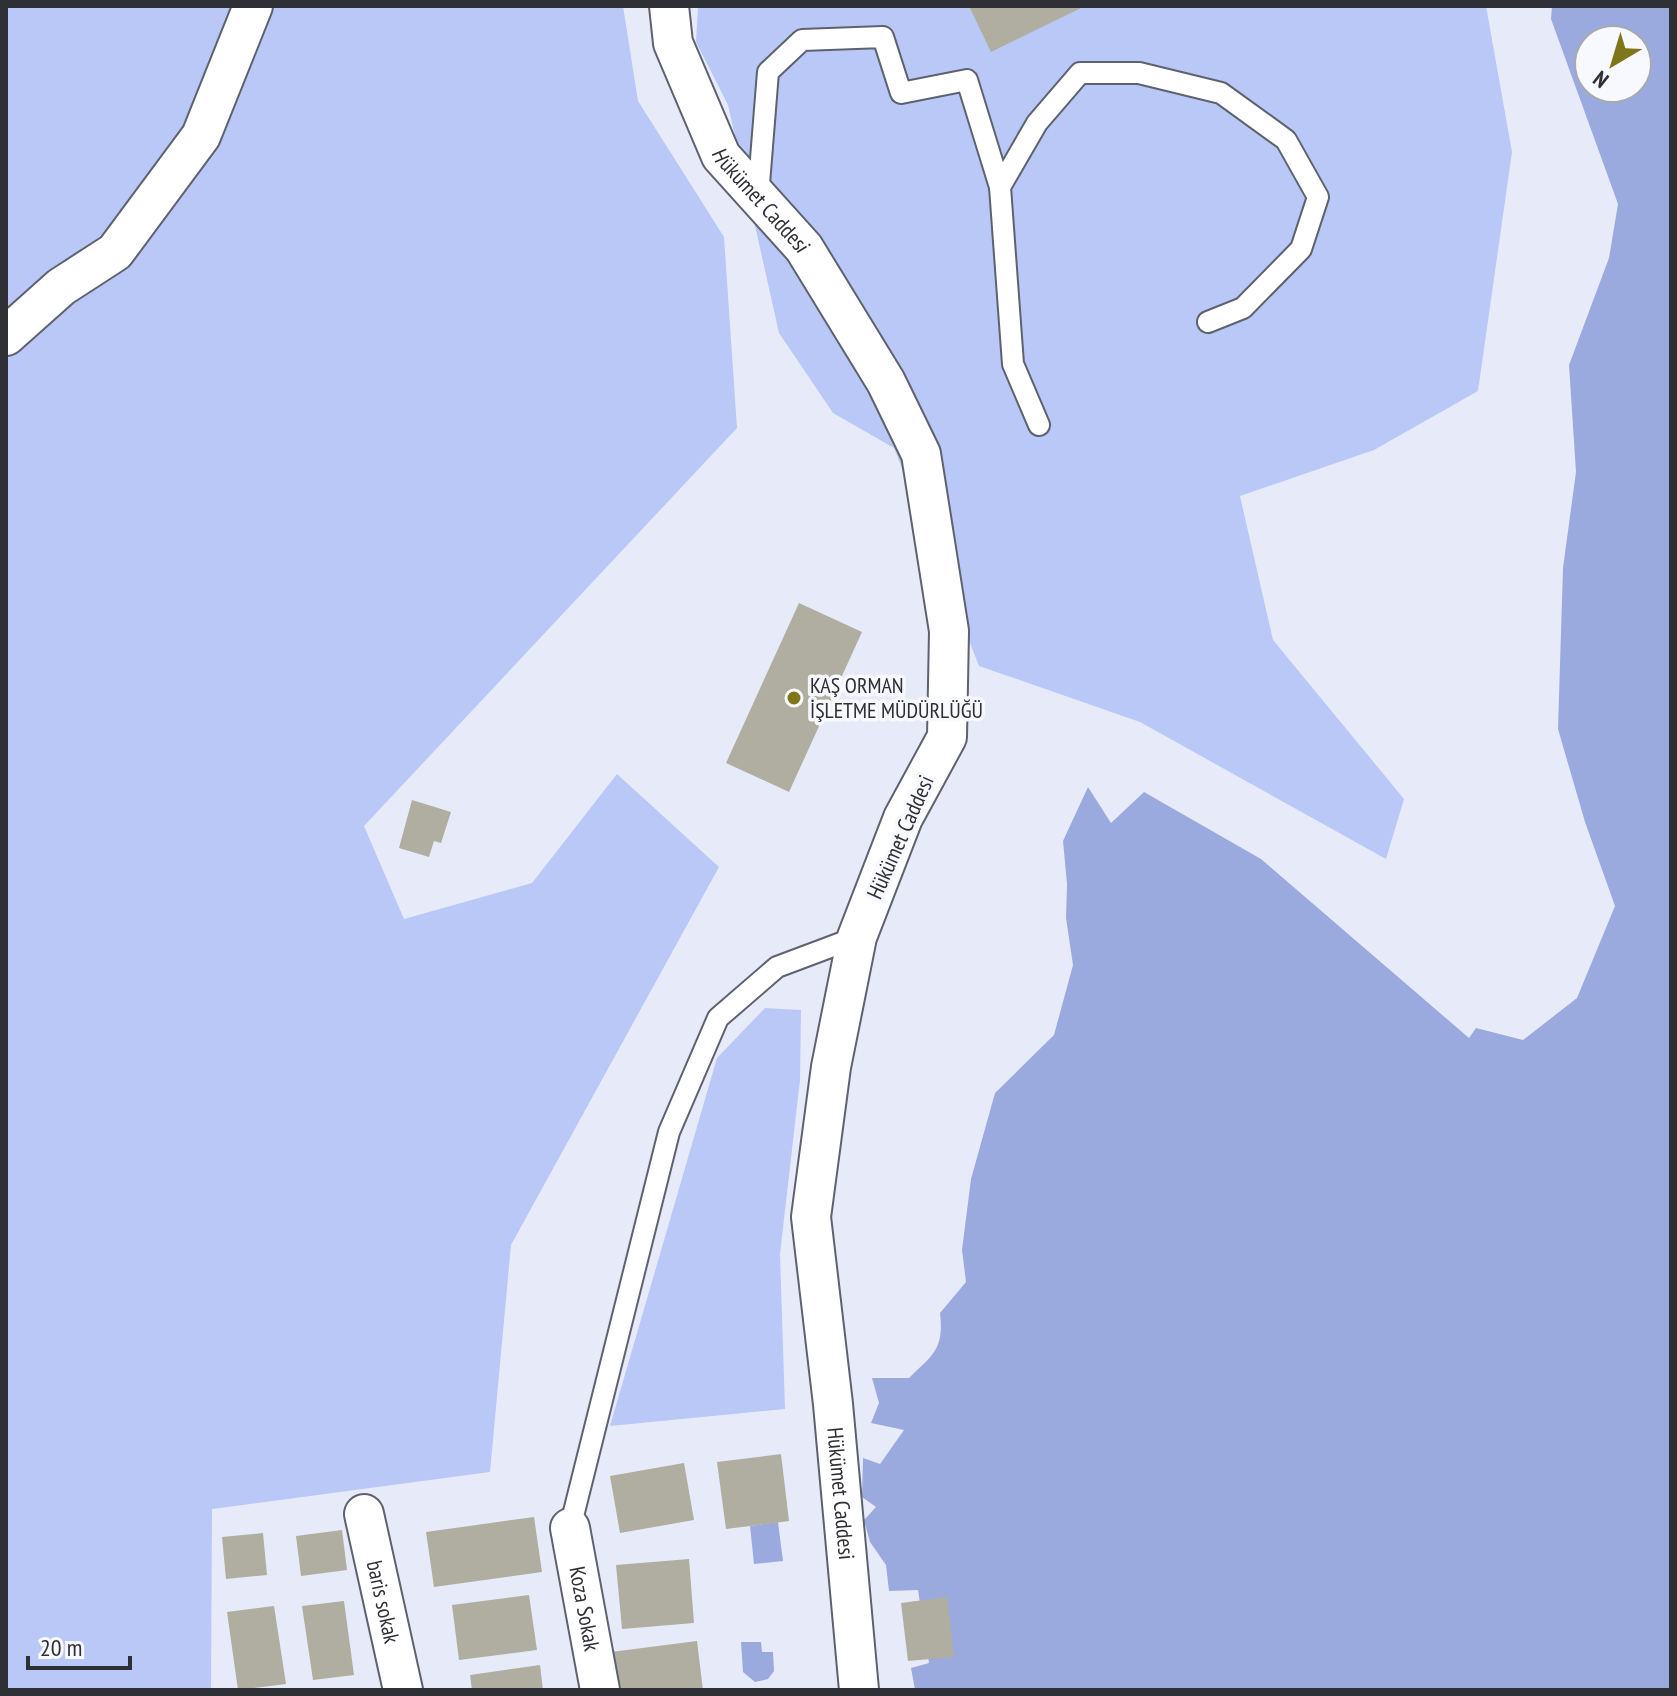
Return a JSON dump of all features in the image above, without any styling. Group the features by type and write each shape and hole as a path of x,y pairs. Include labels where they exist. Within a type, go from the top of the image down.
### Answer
{"street":[{"path":"6,336 61,287 115,252 201,136 253,6"},
{"name":"Hükümet Caddesi","path":"669,6 673,43 721,156 804,248 886,382 921,454 949,631 947,737 903,818 857,937 831,1067 811,1217 833,1404 859,1690"},
{"name":"baris sokak","path":"364,1514 403,1690"},
{"name":"Koza Sokak","path":"570,1528 600,1690"}],"lane":[{"path":"758,196 768,72 802,40 883,37 901,93 967,80 1000,187 1013,364 1039,425"},
{"path":"1000,187 1037,123 1080,73 1139,73 1221,93 1286,140 1318,197 1301,249 1243,308 1208,322"},
{"path":"570,1528 669,1132 718,1018 777,967 857,937"}],"shaded area":[{"path":"6,6 623,6 638,101 724,237 737,428 364,826 404,919 532,883 617,774 719,867 511,1245 490,1472 212,1509 211,1690 6,1690"},
{"path":"698,6 1486,6 1512,152 1478,391 1374,450 1240,496 1273,640 1404,799 1386,859 1140,722 979,666 894,448 833,413 779,333 728,105 696,42"},
{"path":"1552,6 1671,6 1671,1690 915,1690 911,1668 929,1663 918,1590 889,1591 886,1565 870,1542 864,1520 876,1507 862,1497 863,1458 880,1464 904,1430 871,1423 879,1403 872,1378 909,1378 925,1363 939,1343 940,1313 966,1282 962,1250 971,1179 995,1093 1054,1035 1073,965 1066,918 1063,841 1088,787 1111,823 1144,792 1261,859 1469,1038 1476,1028 1523,1040 1577,998 1615,906 1585,822 1558,729 1563,568 1576,472 1569,365 1609,258 1618,204 1582,104 1653,104 1653,24 1573,24 1573,80 1551,19"},
{"path":"765,1008 801,1010 800,1080 780,1254 785,1409 610,1426 717,1058"},
{"path":"778,1522 783,1561 754,1564 750,1526"},
{"path":"741,1642 761,1642 762,1652 773,1652 774,1671 768,1679 755,1682 743,1672"}],"building":[{"path":"969,6 1085,6 991,52"},
{"name":"KAŞ ORMAN İŞLETME MÜDÜRLÜĞÜ","path":"799,603 862,632 789,792 726,763"},
{"path":"412,800 451,812 441,843 434,841 429,857 399,848"},
{"path":"781,1454 789,1521 726,1529 717,1462"},
{"path":"684,1463 694,1520 620,1533 610,1476"},
{"path":"534,1517 542,1572 434,1587 426,1532"},
{"path":"342,1530 347,1570 301,1576 296,1536"},
{"path":"263,1533 267,1575 226,1579 222,1537"},
{"path":"689,1559 694,1623 622,1629 616,1565"},
{"path":"529,1595 537,1650 459,1660 452,1605"},
{"path":"947,1597 954,1657 908,1661 901,1603"},
{"path":"344,1601 354,1675 313,1680 302,1606"},
{"path":"274,1606 286,1684 238,1690 227,1612"},
{"path":"697,1641 703,1690 616,1690 611,1652"},
{"path":"540,1665 543,1690 472,1690 470,1675"}],"place":[{"name":"KAŞ ORMAN İŞLETME MÜDÜRLÜĞÜ","path":"794,698"}]}
